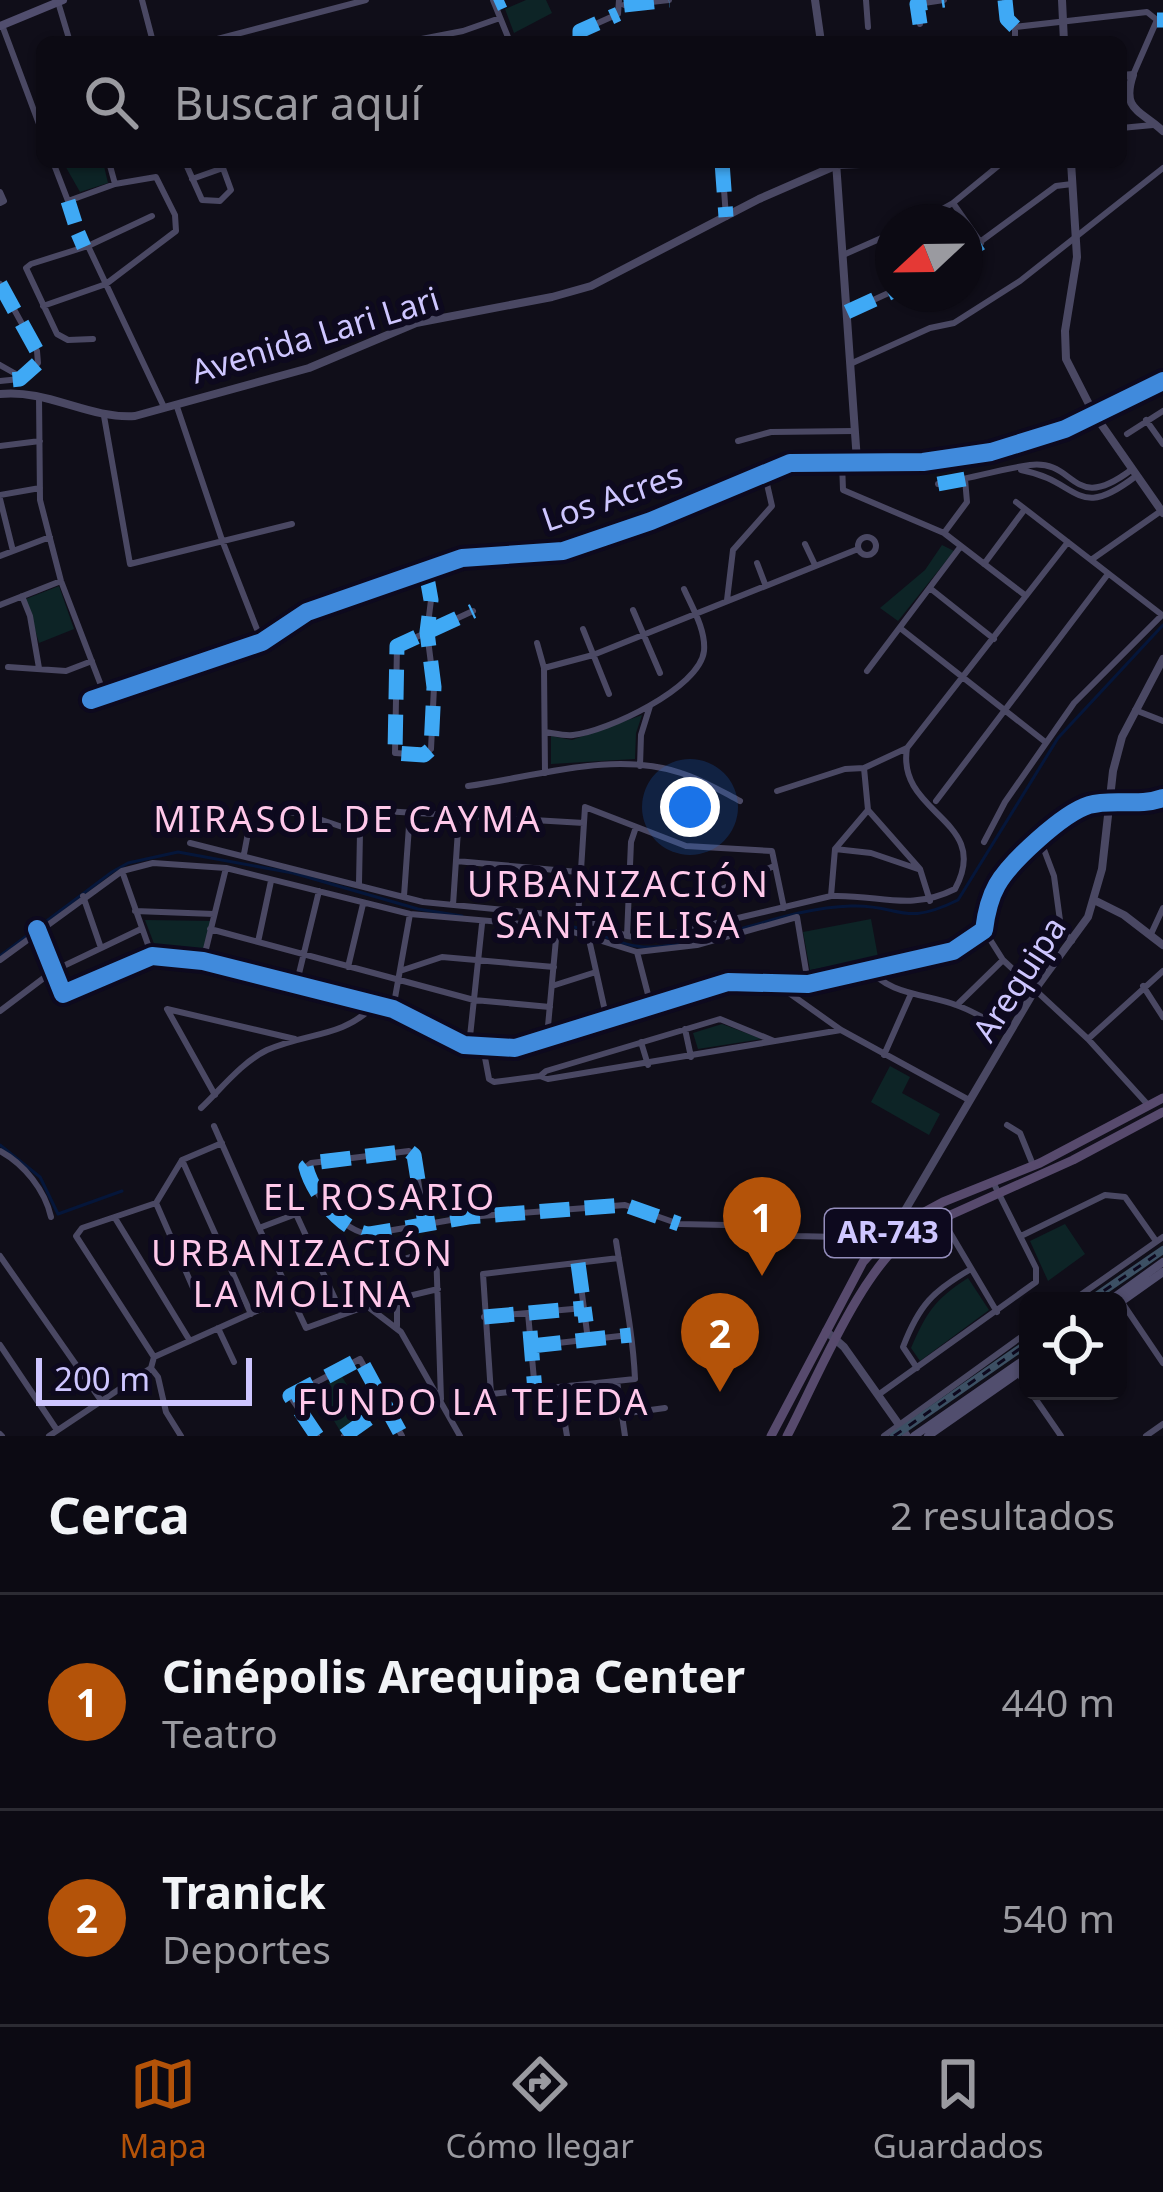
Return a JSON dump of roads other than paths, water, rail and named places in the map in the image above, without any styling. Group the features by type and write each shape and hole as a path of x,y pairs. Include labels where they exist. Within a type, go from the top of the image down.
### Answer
{"main road":[{"path":"1,25 60,1"},
{"name":"AR-743","path":"787,1436 883,1258 908,1235 1158,1114 1163,1098"},
{"name":"AR-743","path":"771,1436 863,1262 892,1228 993,1182 1035,1171"},
{"path":"1126,1292 1163,1262"},
{"path":"1127,1293 1163,1272"},
{"path":"928,1436 1019,1367"},
{"path":"911,1436 1019,1369"}],"street":[{"path":"142,0 151,36"},
{"path":"229,36 366,0"},
{"path":"580,36 618,14 622,3 669,0"},
{"path":"815,0 819,36"},
{"path":"866,0 868,27"},
{"path":"920,24 917,4 944,0"},
{"path":"1005,0 1015,36"},
{"path":"1062,0 1064,36"},
{"path":"60,1 69,36"},
{"path":"497,1 508,36"},
{"path":"1015,27 1147,12 1160,20 1127,94 1130,104 1159,128"},
{"path":"437,36 500,18"},
{"path":"1,25 36,116"},
{"path":"1127,76 1133,76"},
{"path":"1127,128 1159,128"},
{"path":"43,306 106,284 176,231 175,214 156,177 116,184 68,201 55,168"},
{"path":"111,168 116,184"},
{"path":"187,168 199,197 206,202 224,199 231,190 223,168 192,179"},
{"path":"722,168 726,217"},
{"name":"Avenida Lari Lari","path":"4,394 39,394 104,416 135,416 310,368 416,323 591,286 829,168"},
{"path":"837,168 857,461"},
{"path":"953,203 997,168"},
{"path":"1071,168 1077,257 1065,331 1066,359 1094,414 1162,512 1091,560"},
{"path":"850,364 954,322 1020,280 1163,168"},
{"path":"983,241 1056,186 1072,184"},
{"path":"0,192 4,201 0,203"},
{"path":"93,339 60,337 26,272 28,266 88,246 152,216"},
{"path":"843,255 875,241"},
{"path":"88,246 164,407"},
{"path":"0,284 37,351 38,363 23,378 5,381 4,394"},
{"path":"847,312 875,299"},
{"path":"0,364 23,378"},
{"name":"Los Acres","path":"92,700 262,642 307,612 462,558 563,551 790,463 923,462 991,452 1065,429 1163,381"},
{"path":"39,394 40,488 50,537 102,688"},
{"path":"176,404 262,642"},
{"path":"1127,434 1163,411"},
{"path":"104,416 130,564 292,524"},
{"path":"1146,420 1163,444"},
{"path":"738,442 770,433 854,431"},
{"path":"0,446 40,441"},
{"path":"842,462 843,490 944,533 1027,596"},
{"path":"938,484 1017,469 1034,472 1090,500 1109,497 1134,473"},
{"path":"727,600 733,550 772,506 764,471"},
{"path":"944,533 967,502 965,479"},
{"path":"13,550 0,497 40,488"},
{"path":"984,842 1044,742 1074,703 1162,615 1016,502"},
{"path":"984,564 1025,509"},
{"path":"0,556 50,537"},
{"path":"776,791 844,769 864,768 907,748 1068,542"},
{"path":"806,544 815,565"},
{"path":"867,670 961,546"},
{"path":"544,668 593,655 858,549"},
{"path":"758,562 765,584"},
{"path":"426,572 431,600 428,632 434,687 431,749 424,755 395,753 397,646 428,632 473,611"},
{"path":"935,801 1108,574"},
{"path":"0,605 62,581"},
{"path":"930,588 994,639"},
{"path":"544,732 574,735 650,706 680,687 700,664 704,638 684,589"},
{"path":"22,596 39,668"},
{"path":"633,610 660,673"},
{"path":"900,628 1044,742"},
{"path":"583,629 609,694"},
{"path":"537,643 544,668 544,773"},
{"name":"Arequipa","path":"892,1228 926,1180 1036,988 1088,917 1106,849 1108,804 1121,737 1163,659"},
{"path":"8,667 66,670 92,661"},
{"path":"640,766 641,735 650,706"},
{"path":"1135,710 1163,721"},
{"path":"190,844 404,896 578,916 627,937 670,936 831,896 905,904 930,901 955,889 967,855 963,844 910,782 907,748"},
{"path":"468,786 577,767 640,766 682,773 740,801"},
{"path":"864,768 868,810 920,869 930,901"},
{"path":"1158,1114 1003,959 984,930 986,911 1001,878 1040,839 1080,809 1163,798"},
{"path":"578,916 585,807 686,846 772,851 784,908"},
{"path":"244,854 251,818 266,808 307,815 360,833"},
{"path":"359,884 360,833 366,810 584,823"},
{"path":"831,896 835,849 868,810"},
{"path":"404,896 410,812"},
{"path":"453,905 459,815"},
{"path":"627,937 631,842 636,826"},
{"path":"1040,839 1054,876 1061,928 1072,941"},
{"path":"835,849 871,853 920,869"},
{"path":"456,861 579,872"},
{"path":"0,960 122,871 153,862 226,868 410,914 557,927 637,952 698,945 797,917 808,984"},
{"path":"629,892 715,892 773,866"},
{"path":"203,961 226,868"},
{"path":"122,871 152,956"},
{"path":"257,942 272,880"},
{"path":"296,986 319,891"},
{"path":"83,896 101,948"},
{"path":"1094,900 1163,945"},
{"path":"348,967 363,904"},
{"path":"1151,934 1163,908"},
{"path":"135,911 214,914"},
{"path":"393,1009 410,914"},
{"path":"470,1046 482,922"},
{"path":"547,1037 557,927"},
{"path":"38,929 66,995 152,956 203,961 393,1009 470,1046 515,1048 728,982 808,984 953,951 984,930"},
{"path":"0,1011 53,971 142,929"},
{"path":"210,929 348,967 399,975 474,1000 550,1007"},
{"path":"588,935 607,1020"},
{"path":"637,952 651,1006"},
{"path":"399,975 437,957 554,967"},
{"path":"957,1005 1003,959"},
{"path":"868,968 911,994 957,1005 1009,1032"},
{"path":"1088,1039 1163,971"},
{"path":"552,986 596,972"},
{"path":"772,981 841,1030 971,1102"},
{"path":"1143,986 1163,1017"},
{"path":"884,1055 911,994"},
{"path":"201,1108 255,1057 295,1039 352,1025 376,1004"},
{"path":"214,1095 167,1009 295,1039"},
{"path":"540,1076 721,1018 775,1042"},
{"path":"685,1029 691,1057"},
{"path":"483,1047 491,1081 548,1079 841,1030"},
{"path":"641,1042 647,1065"},
{"path":"1007,1125 1020,1133 1035,1171"},
{"path":"214,1126 306,1328 367,1306 438,1289"},
{"path":"49,1436 151,1368 154,1357 76,1238 82,1228 156,1203 182,1160 222,1143"},
{"path":"425,1224 414,1155 409,1150 311,1162 306,1167 317,1190 345,1225 358,1233 626,1205 679,1224 726,1225 795,1236 883,1238"},
{"path":"0,1151 13,1158 37,1185 51,1216"},
{"path":"182,1160 251,1314"},
{"path":"926,1180 928,1197 943,1202"},
{"path":"878,1395 1036,1282 1036,1268 993,1182"},
{"path":"1021,1237 1105,1195 1125,1197 1160,1239 1085,1292"},
{"path":"156,1203 194,1290"},
{"path":"259,1228 296,1214 342,1314"},
{"path":"115,1218 190,1341"},
{"path":"942,1219 997,1312"},
{"path":"616,1241 619,1258 631,1335 636,1378 491,1394 484,1273 619,1258"},
{"path":"391,1263 435,1248 441,1399"},
{"path":"0,1256 100,1399"},
{"path":"578,1263 588,1340"},
{"path":"916,1368 903,1347 917,1317 936,1289 971,1269"},
{"path":"154,1357 290,1296"},
{"path":"397,1298 398,1327"},
{"path":"367,1306 398,1327 460,1436"},
{"path":"484,1317 584,1308"},
{"path":"528,1313 535,1390"},
{"path":"1127,1315 1163,1363"},
{"path":"218,1328 234,1362"},
{"path":"826,1331 838,1340 911,1436"},
{"path":"531,1346 631,1335"},
{"path":"884,1436 1019,1338"},
{"path":"0,1345 57,1430"},
{"path":"317,1436 290,1396 360,1359 403,1436"},
{"path":"151,1368 158,1377 166,1412 181,1436"},
{"path":"1016,1370 1019,1374"},
{"path":"617,1381 625,1436"},
{"path":"559,1388 567,1436"},
{"path":"1036,1400 1061,1436"},
{"path":"344,1436 386,1406"},
{"path":"621,1414 665,1408"},
{"path":"1146,1436 1163,1424"}],"waterway":[{"path":"561,925 651,947 701,940 825,908 868,906 912,914 958,900 1058,738 1163,625"},
{"path":"0,956 112,872 128,863 178,852 293,873 418,909 462,916"},
{"path":"0,1145 40,1177 58,1214 122,1191"}],"railway":[{"path":"1102,1292 1163,1250"},
{"path":"894,1436 1019,1349"}],"place":[{"name":"Cinépolis Arequipa Center","path":"762,1276"},
{"name":"Tranick","path":"720,1392"}],"district":[{"name":"MIRASOL DE CAYMA","path":"348,819"},
{"name":"URBANIZACIÓN SANTA ELISA","path":"619,904"},
{"name":"EL ROSARIO","path":"380,1197"},
{"name":"URBANIZACIÓN LA MOLINA","path":"303,1274"},
{"name":"FUNDO LA TEJEDA","path":"474,1402"}]}
